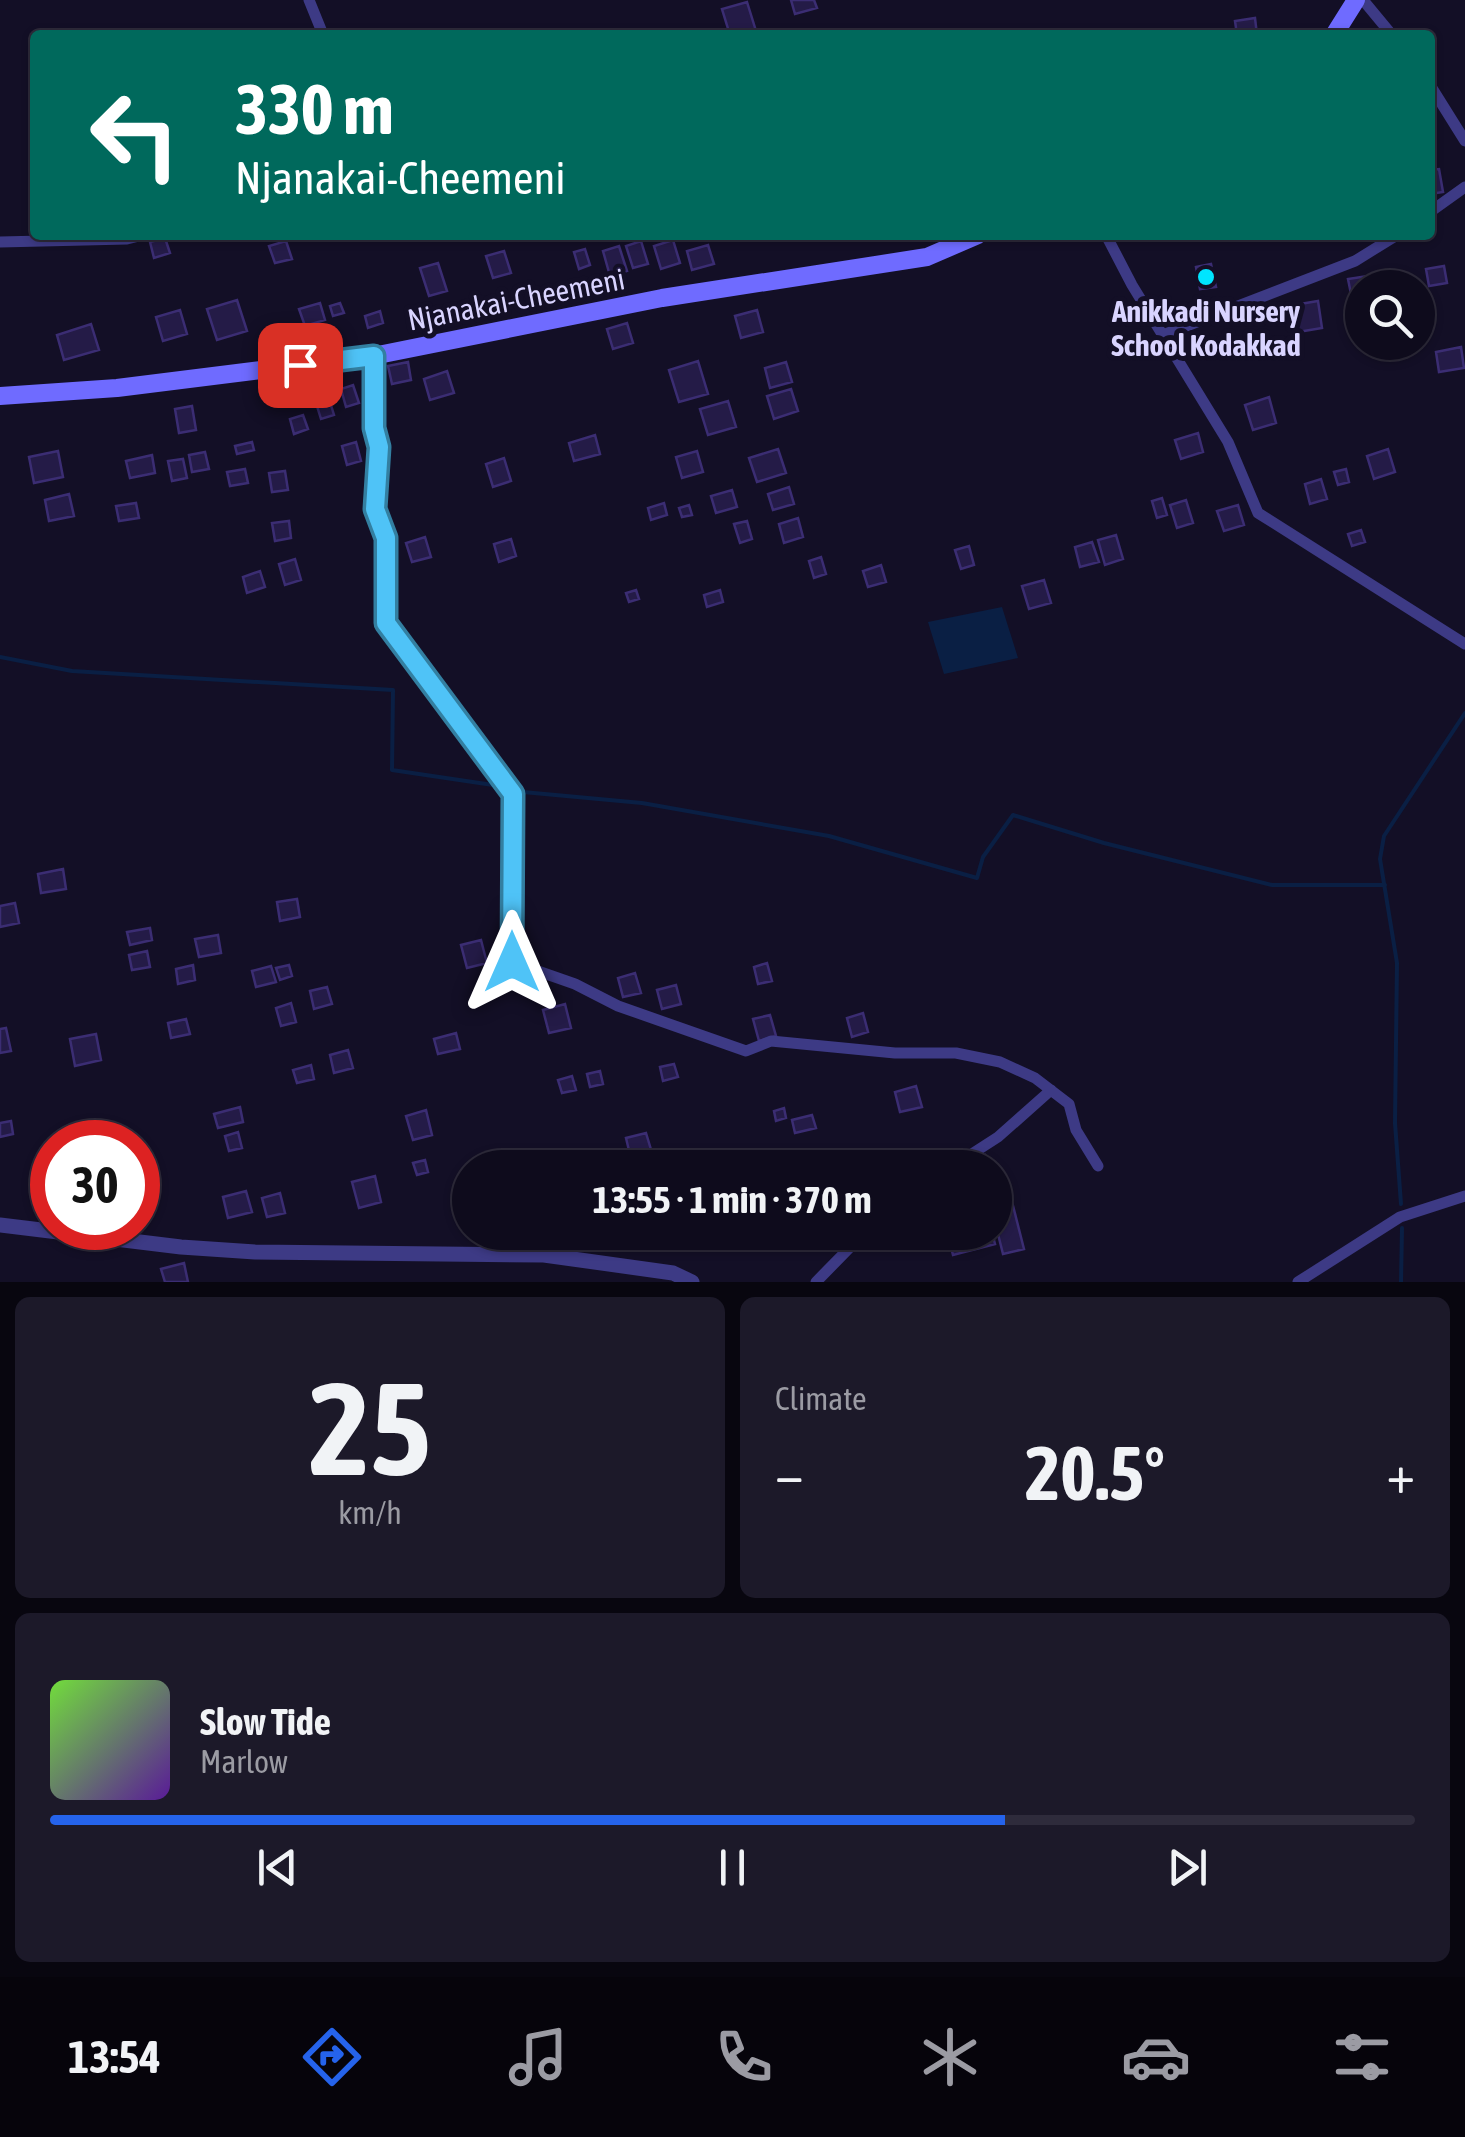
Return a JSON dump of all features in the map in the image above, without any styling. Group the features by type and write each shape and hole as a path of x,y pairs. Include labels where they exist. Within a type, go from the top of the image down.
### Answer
{"main road":[{"path":"1338,30 1359,0"},
{"name":"Njanakai-Cheemeni","path":"0,396 117,388 374,356 662,298 927,257 966,240"}],"street":[{"path":"309,0 321,30"},
{"path":"1359,0 1387,30"},
{"path":"1435,93 1465,141"},
{"path":"1435,208 1465,187"},
{"path":"0,242 85,240"},
{"path":"1109,240 1228,442 1258,513 1465,644"},
{"path":"1164,335 1355,261 1389,240"},
{"path":"374,356 374,428 379,447 375,509 386,538 386,623 513,794 512,962 575,984 618,1006 746,1051 771,1041 895,1053 956,1054 1000,1062 1035,1078 1069,1104 1076,1130 1098,1166"},
{"path":"978,1150 1051,1090"},
{"path":"1298,1282 1400,1217 1465,1196"},
{"path":"0,1226 255,1252 544,1255 673,1273 692,1282"},
{"path":"816,1282 847,1250"}],"water":[{"path":"1002,607 1018,658 944,674 928,622"}],"building":[{"path":"791,0 814,0 817,8 795,14"},
{"path":"747,2 756,30 728,30 722,9"},
{"path":"1255,18 1256,30 1236,30 1235,21"},
{"path":"1435,169 1439,169 1443,192 1435,193"},
{"path":"166,240 170,253 154,258 150,242"},
{"path":"673,240 680,263 661,269 654,246"},
{"path":"286,241 292,259 275,263 269,246"},
{"path":"641,241 648,264 633,268 626,246"},
{"path":"708,245 714,264 692,270 687,251"},
{"path":"619,246 627,271 610,276 603,251"},
{"path":"585,249 590,265 579,269 574,252"},
{"path":"504,251 511,273 493,278 486,256"},
{"path":"438,263 447,291 429,296 420,268"},
{"name":"Anikkadi Nursery School Kodakkad","path":"1211,264 1216,287 1200,289 1196,267"},
{"path":"1444,266 1447,283 1435,285 1435,270 1426,269"},
{"path":"237,300 247,331 217,340 207,309"},
{"path":"1318,301 1322,328 1298,332 1294,305"},
{"path":"320,303 325,320 305,326 299,309"},
{"path":"340,303 344,313 333,316 330,306"},
{"path":"180,310 187,334 163,341 156,317"},
{"path":"757,310 763,332 741,338 735,316"},
{"path":"380,311 383,323 368,328 365,316"},
{"path":"627,323 633,343 613,349 607,329"},
{"path":"91,324 99,350 64,360 57,335"},
{"path":"1461,347 1464,368 1439,372 1436,352"},
{"path":"698,361 708,394 679,402 669,370"},
{"path":"408,362 411,380 392,384 388,366"},
{"path":"786,362 792,382 770,388 765,368"},
{"path":"447,371 454,393 430,400 424,379"},
{"path":"328,377 333,394 316,399 311,382"},
{"path":"300,381 305,395 289,399 285,385"},
{"path":"277,385 281,400 271,403 266,388"},
{"path":"353,385 359,403 346,407 341,389"},
{"path":"791,389 798,411 774,419 767,396"},
{"path":"1269,397 1276,423 1253,430 1245,405"},
{"path":"728,401 736,427 708,435 700,409"},
{"path":"330,402 334,415 321,419 317,406"},
{"path":"192,406 196,430 179,433 175,409"},
{"path":"303,415 308,429 294,434 290,419"},
{"path":"1198,433 1203,452 1181,459 1175,440"},
{"path":"595,435 600,454 574,461 569,443"},
{"path":"252,442 254,450 237,454 235,446"},
{"path":"356,442 361,461 347,465 342,446"},
{"path":"778,449 786,473 757,482 749,458"},
{"path":"1388,449 1395,472 1374,479 1367,456"},
{"path":"58,451 63,477 34,483 29,457"},
{"path":"697,451 703,472 682,478 676,457"},
{"path":"205,452 209,469 192,472 189,455"},
{"path":"152,455 155,473 130,478 126,461"},
{"path":"504,458 511,481 493,487 486,464"},
{"path":"183,459 187,478 172,481 168,461"},
{"path":"245,469 248,483 230,486 227,472"},
{"path":"1346,469 1349,482 1338,485 1334,472"},
{"path":"285,471 288,490 272,492 269,473"},
{"path":"1321,479 1327,499 1310,504 1305,484"},
{"path":"789,487 794,504 773,510 768,494"},
{"path":"732,490 737,507 716,513 711,496"},
{"path":"69,494 74,516 49,521 45,500"},
{"path":"1162,498 1167,515 1157,518 1152,501"},
{"path":"1186,500 1193,523 1177,528 1170,505"},
{"path":"136,503 139,518 119,521 116,506"},
{"path":"664,503 667,515 651,520 648,508"},
{"path":"689,505 692,515 682,517 679,508"},
{"path":"1238,505 1244,525 1224,531 1217,511"},
{"path":"798,518 803,537 784,543 779,524"},
{"path":"289,521 291,538 275,541 272,523"},
{"path":"747,521 752,539 740,543 734,524"},
{"path":"1361,530 1365,542 1352,546 1348,534"},
{"path":"1116,535 1123,559 1105,565 1098,540"},
{"path":"425,537 431,557 412,562 406,543"},
{"path":"511,539 516,556 499,562 494,544"},
{"path":"1092,542 1099,562 1080,567 1075,547"},
{"path":"969,546 974,565 961,569 955,550"},
{"path":"821,557 826,574 814,578 809,561"},
{"path":"295,559 301,580 285,585 279,564"},
{"path":"881,565 886,582 868,587 863,571"},
{"path":"260,571 265,587 247,593 243,577"},
{"path":"1044,580 1051,603 1029,609 1022,586"},
{"path":"636,590 639,599 629,602 626,593"},
{"path":"720,590 723,602 707,607 704,595"},
{"path":"63,869 66,889 41,893 38,874"},
{"path":"297,899 300,917 280,921 277,902"},
{"path":"15,903 19,923 0,927 0,906"},
{"path":"150,928 152,940 130,945 127,932"},
{"path":"218,935 221,953 199,957 195,939"},
{"path":"481,940 487,963 467,968 461,945"},
{"path":"147,951 150,967 132,970 129,955"},
{"path":"767,963 772,981 758,984 754,967"},
{"path":"193,965 195,980 178,984 176,969"},
{"path":"289,965 292,976 280,980 276,968"},
{"path":"271,966 276,982 256,987 252,971"},
{"path":"635,973 641,993 623,997 618,978"},
{"path":"676,985 681,1004 662,1009 657,990"},
{"path":"327,987 332,1004 314,1009 310,991"},
{"path":"291,1003 296,1022 281,1026 276,1008"},
{"path":"565,1004 571,1028 549,1033 543,1010"},
{"path":"863,1013 868,1032 852,1037 847,1018"},
{"path":"770,1015 776,1036 759,1041 753,1019"},
{"path":"186,1019 190,1034 171,1038 168,1023"},
{"path":"6,1028 11,1051 0,1053 0,1029"},
{"path":"456,1033 460,1049 438,1054 434,1039"},
{"path":"96,1034 101,1060 75,1066 70,1039"},
{"path":"348,1050 353,1068 334,1073 330,1055"},
{"path":"674,1064 678,1077 663,1081 660,1067"},
{"path":"311,1065 314,1079 297,1083 293,1070"},
{"path":"600,1071 603,1084 590,1087 587,1074"},
{"path":"572,1076 576,1090 562,1093 558,1080"},
{"path":"916,1086 922,1107 900,1112 895,1092"},
{"path":"240,1107 243,1122 218,1128 214,1114"},
{"path":"784,1108 786,1118 776,1121 774,1111"},
{"path":"426,1110 432,1135 413,1140 406,1116"},
{"path":"812,1115 816,1128 795,1133 792,1120"},
{"path":"11,1121 13,1134 0,1137 0,1123"},
{"path":"238,1132 242,1148 229,1151 225,1136"},
{"path":"646,1133 651,1150 629,1150 626,1138"},
{"path":"425,1160 428,1172 417,1175 413,1163"},
{"path":"375,1176 381,1202 359,1208 352,1182"},
{"path":"246,1191 252,1212 228,1218 223,1197"},
{"path":"280,1193 285,1213 267,1217 262,1198"},
{"path":"1012,1202 1024,1249 1003,1254 1002,1250 1012,1250"},
{"path":"184,1263 188,1282 165,1282 161,1269"}],"waterway":[{"path":"0,657 72,671 393,690 392,770 493,785"},
{"path":"1401,1204 1395,1123 1397,963 1380,859 1384,836 1465,713"},
{"path":"523,792 642,803 829,836 977,878 983,857 1013,815 1104,843 1272,885 1385,885"},
{"path":"1401,1282 1402,1228"}],"place":[{"name":"Anikkadi Nursery School Kodakkad","path":"1206,277"}],"route":[{"path":"300,365 374,356 374,428 379,447 375,509 386,538 386,623 513,794 512,962"}]}
